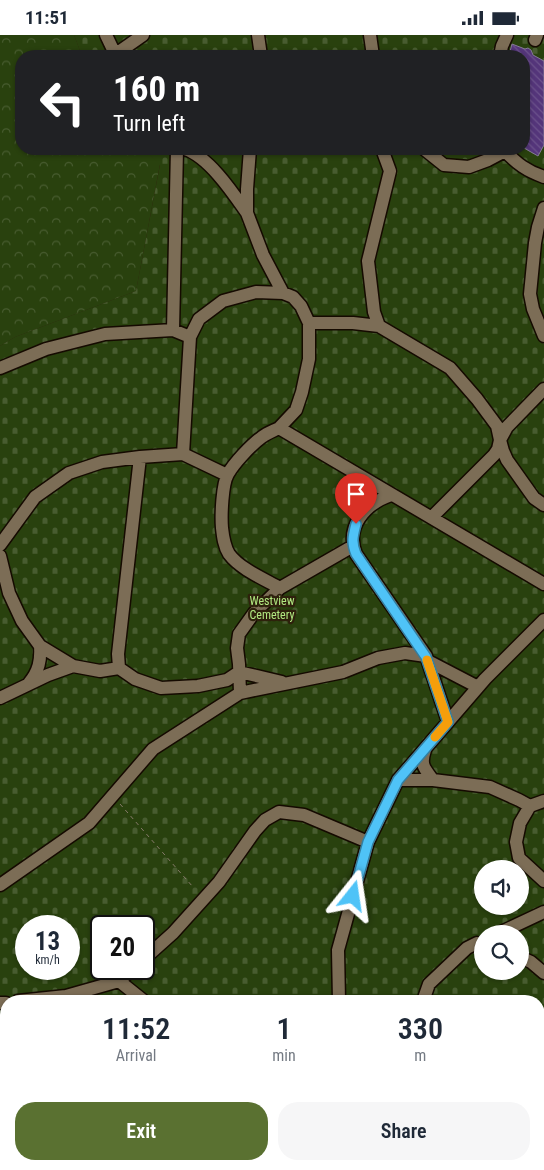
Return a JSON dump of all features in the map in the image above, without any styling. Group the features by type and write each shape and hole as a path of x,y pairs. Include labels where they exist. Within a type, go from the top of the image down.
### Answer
{"street":[{"path":"106,35 114,50"},
{"path":"123,50 143,35"},
{"path":"258,35 260,50"},
{"path":"370,35 372,50"},
{"path":"501,50 507,35"},
{"path":"172,330 177,155"},
{"path":"196,155 210,166 232,191 247,213 263,255 283,293"},
{"path":"247,213 250,155"},
{"path":"379,326 374,311 368,261 390,171 384,155"},
{"path":"432,155 444,165 468,167 496,155"},
{"path":"510,155 524,169 544,177"},
{"path":"544,208 535,243 530,294 533,309 544,336"},
{"path":"183,454 190,337 199,319 223,301 256,292 283,293 293,297 302,306 309,323 309,359 302,392 296,410 279,428 262,436 227,475 221,519 224,544 228,553 251,573 280,588"},
{"path":"309,323 353,323 379,326 450,368 497,426 507,460 534,498 544,505"},
{"path":"0,367 46,349 105,335 172,330 190,337"},
{"path":"432,517 494,455 507,427 544,389"},
{"path":"279,428 544,584"},
{"path":"0,545 35,497 69,473 102,462 183,454 227,475"},
{"path":"119,668 118,654 140,457"},
{"path":"391,495 382,498 361,515 356,524 353,546 356,554 427,659 448,722"},
{"path":"240,693 240,664 237,648 239,634 254,613 280,588 353,546"},
{"path":"0,556 8,593 22,621 40,646 73,666 100,671 119,668 135,679 160,688 198,686 227,680 239,672 288,683"},
{"path":"339,995 338,950 368,842 398,780 478,687 544,620"},
{"path":"29,683 38,669 41,657 40,646"},
{"path":"0,885 90,823 153,749 240,693 343,673 378,658 405,653 427,659 478,687"},
{"path":"0,698 29,683 73,666"},
{"path":"426,747 422,761 425,770 433,780"},
{"path":"398,780 433,780 490,787 530,806"},
{"path":"544,801 530,806 520,823 516,842 519,858 544,881"},
{"path":"155,949 173,933 219,883 255,831 265,820 279,812 304,815 368,842"},
{"path":"516,925 544,912"},
{"path":"425,995 428,984 467,948 474,946"},
{"path":"529,961 544,973"},
{"path":"70,995 119,981 136,995"}],"path":[{"path":"113,796 194,887"}],"green space":[{"path":"0,35 74,35 80,50 15,50 15,155 150,155 160,164 136,291 15,337 0,346"},
{"name":"Westview Cemetery","path":"74,35 544,35 544,995 0,995 0,346 15,337 136,291 160,165 149,155 530,155 530,50 80,50"}],"building":[{"path":"512,44 525,49 528,48 531,50 533,55 544,61 544,145 538,156 530,151 530,50 510,50"}],"slow traffic":[{"path":"427,660 448,722 435,737"}],"route":[{"path":"353,896 368,842 398,780 448,722 426,657 356,554 353,546 356,524"}]}
